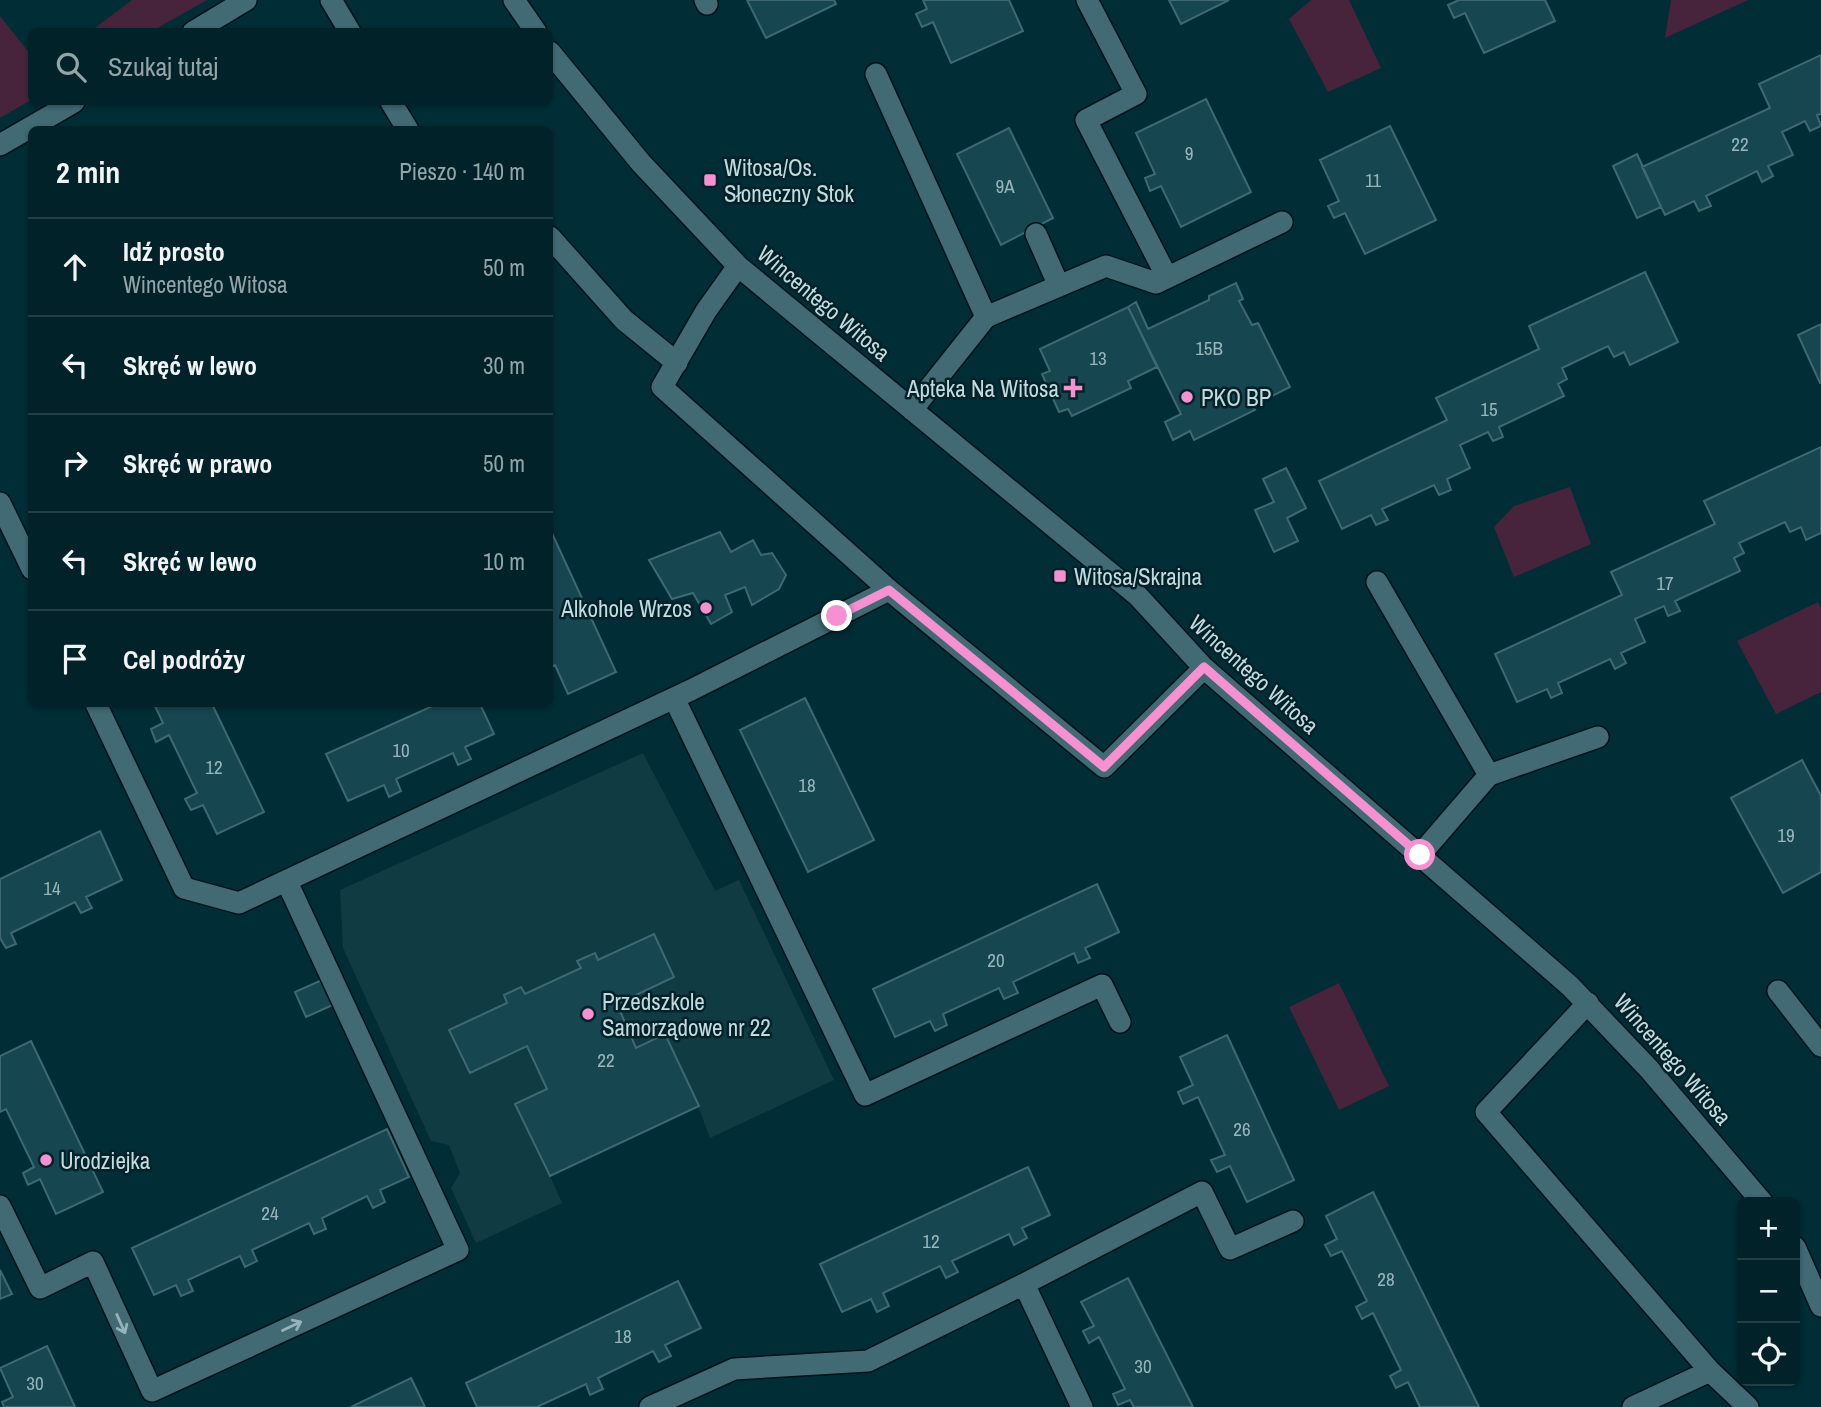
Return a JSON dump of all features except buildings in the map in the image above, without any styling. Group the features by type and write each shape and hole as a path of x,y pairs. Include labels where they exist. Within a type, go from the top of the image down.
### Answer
{"street":[{"path":"200,28 246,0"},
{"path":"331,0 348,28"},
{"path":"514,0 533,28"},
{"path":"1087,0 1136,94 1086,120 1167,277"},
{"name":"Wincentego Witosa","path":"553,56 649,172 738,266 1138,596 1204,667 1588,1003 1758,1197"},
{"path":"876,74 986,317"},
{"path":"33,126 69,105"},
{"path":"393,105 406,126"},
{"path":"0,145 28,129"},
{"path":"912,410 986,317 1106,266 1156,283 1282,222"},
{"path":"1036,234 1059,286"},
{"path":"553,240 624,320 677,363"},
{"path":"738,266 706,311 662,387 889,590 1104,767 1204,667"},
{"path":"0,503 28,561"},
{"path":"1377,582 1489,775"},
{"path":"97,707 184,888 239,903 674,698 889,590"},
{"path":"674,698 865,1095 1102,985 1120,1022"},
{"path":"1420,855 1489,775 1598,737"},
{"path":"0,1206 40,1288 93,1262 152,1391 458,1250 287,882"},
{"path":"1778,991 1821,1046"},
{"path":"1588,1003 1486,1112 1710,1371 1748,1407"},
{"path":"650,1407 734,1369 868,1361 1202,1192 1230,1249 1293,1221"},
{"path":"1800,1246 1821,1267"},
{"path":"1800,1258 1821,1306"},
{"path":"1024,1284 1082,1407"},
{"path":"1643,1405 1710,1371"}],"shaded area":[{"path":"132,0 207,0 157,28 95,28"},
{"path":"1311,0 1349,0 1381,68 1328,92 1289,19"},
{"path":"1671,0 1748,0 1665,38"},
{"path":"0,16 28,51 28,102 0,118"},
{"path":"1570,487 1591,544 1514,577 1494,527 1514,506"},
{"path":"1818,602 1821,608 1821,692 1776,714 1737,641"},
{"name":"Przedszkole Samorządowe nr 22","path":"643,753 715,891 739,880 834,1080 710,1138 698,1106 550,1176 562,1203 476,1243 451,1188 460,1173 449,1145 431,1141 343,948 340,890"},
{"path":"1339,983 1389,1086 1339,1110 1289,1007"}],"place":[{"name":"Witosa/Os. Słoneczny Stok","path":"710,180"},
{"name":"Apteka Na Witosa","path":"1073,388"},
{"name":"PKO BP","path":"1187,397"},
{"name":"Witosa/Skrajna","path":"1060,576"},
{"name":"Alkohole Wrzos","path":"706,608"},
{"name":"Przedszkole Samorządowe nr 22","path":"588,1014"},
{"name":"Urodziejka","path":"46,1160"}],"route":[{"path":"837,616 889,590 1104,767 1204,667 1420,855"}]}
